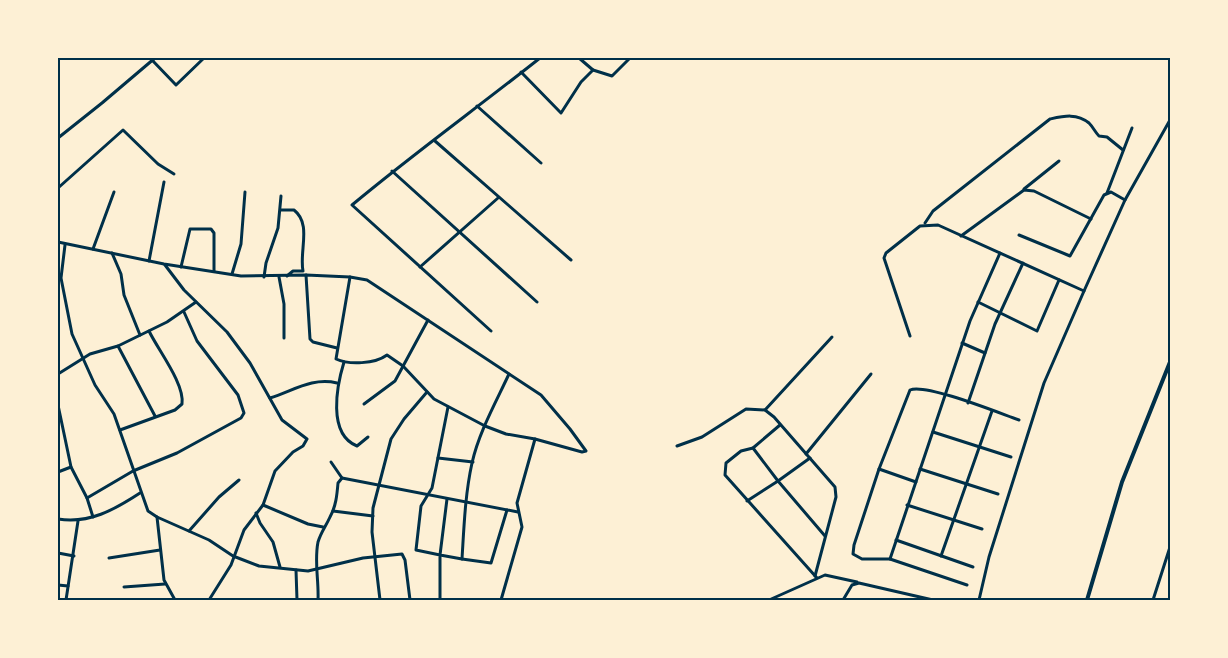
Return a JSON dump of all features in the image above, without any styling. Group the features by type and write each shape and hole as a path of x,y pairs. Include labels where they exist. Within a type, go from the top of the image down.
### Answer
{"street":[{"path":"58,138 153,59 176,84 204,58"},
{"path":"492,331 352,205 392,171 540,58"},
{"path":"578,58 593,70 612,76 630,58"},
{"path":"521,72 561,113 581,82 593,70"},
{"path":"478,106 541,163"},
{"path":"910,336 884,258 886,253 925,224 932,211 1050,119 1061,116 1081,118 1090,124 1099,136 1107,137 1123,150"},
{"path":"979,600 992,548 1044,383 1125,200 1170,120"},
{"path":"1019,235 1070,256 1107,193 1132,128"},
{"path":"58,188 123,130 158,164 174,174"},
{"path":"435,140 498,198 571,260"},
{"path":"961,236 1060,161"},
{"path":"392,171 537,302"},
{"path":"149,261 164,182"},
{"path":"1024,190 1034,192 1091,219"},
{"path":"93,250 114,192"},
{"path":"232,274 241,244 245,192"},
{"path":"1107,193 1111,192 1125,200"},
{"path":"264,277 281,210 281,196"},
{"path":"420,267 498,198"},
{"path":"281,210 294,210 301,217 304,224 301,252 303,271 293,272 287,276"},
{"path":"925,224 938,225 1084,291"},
{"path":"181,267 190,228 211,229 214,233 214,271"},
{"path":"58,242 164,264 232,274 264,277 306,275 350,277 367,280 541,394 586,451 582,452 535,439 506,434 485,426 448,407 427,392 403,366 386,355 381,360 344,362 336,359 350,277"},
{"path":"66,245 61,270 63,291 72,334 95,385 114,414 140,493 148,511 157,517 209,540 233,556 259,566 316,570 374,556 402,554 405,560 410,600"},
{"path":"112,253 121,274 124,295 140,335"},
{"path":"890,559 962,343 1000,253"},
{"path":"968,403 999,314 1023,263"},
{"path":"164,264 196,302 227,332 250,363 282,420 307,441 274,471 263,505 244,530 227,573 209,600"},
{"path":"306,275 310,339 313,342 337,348"},
{"path":"279,277 284,304 284,338"},
{"path":"978,302 999,314 1037,331 1059,280"},
{"path":"58,374 83,358 118,346 149,331 184,312 196,302"},
{"path":"87,498 133,471 177,453 241,418 244,414 238,396 198,340 184,312"},
{"path":"364,404 395,381 428,320"},
{"path":"120,430 175,410 182,404 176,382 149,331"},
{"path":"765,410 832,336"},
{"path":"962,343 985,353"},
{"path":"118,346 155,416"},
{"path":"344,362 338,383 336,402 340,428 357,446 368,437"},
{"path":"1087,600 1122,482 1170,362"},
{"path":"462,559 466,503 473,462 485,426 509,374"},
{"path":"806,454 871,374"},
{"path":"270,398 302,384 328,381 338,383"},
{"path":"967,585 890,559 862,559 854,554 854,545 879,469 910,390 918,388 945,395 1019,420"},
{"path":"380,600 374,556 373,516 378,486 391,439 404,419 427,392"},
{"path":"58,405 71,468 87,498 93,518"},
{"path":"448,407 429,495 421,506 416,550 491,563 507,510"},
{"path":"677,446 702,436 746,409 765,410 780,424 835,487 836,491 816,577"},
{"path":"941,556 992,411"},
{"path":"780,424 753,448 741,451 726,463 725,475 816,577"},
{"path":"933,432 978,448 1012,457"},
{"path":"501,600 522,527 523,522 518,503 535,439"},
{"path":"58,441 64,440"},
{"path":"753,448 778,481 825,536"},
{"path":"438,458 473,462"},
{"path":"747,501 810,458"},
{"path":"331,462 342,478 519,512"},
{"path":"58,472 71,468"},
{"path":"879,469 916,482"},
{"path":"920,469 998,494"},
{"path":"318,600 316,552 323,527 333,511 338,483 342,478"},
{"path":"190,531 219,497 239,480"},
{"path":"58,519 78,521 93,518 121,505 140,493"},
{"path":"440,600 440,555 447,499"},
{"path":"263,505 308,524 323,527"},
{"path":"907,505 982,529"},
{"path":"333,511 373,516"},
{"path":"256,513 260,523 273,542 280,567"},
{"path":"157,517 166,584 175,600"},
{"path":"66,600 78,521"},
{"path":"896,540 973,567"},
{"path":"1153,600 1170,547"},
{"path":"109,558 160,550"},
{"path":"58,554 74,556"},
{"path":"296,570 297,600"},
{"path":"769,600 816,577 832,575 933,600"},
{"path":"843,600 852,584 859,583"},
{"path":"58,584 68,586"},
{"path":"124,587 166,584"}]}
